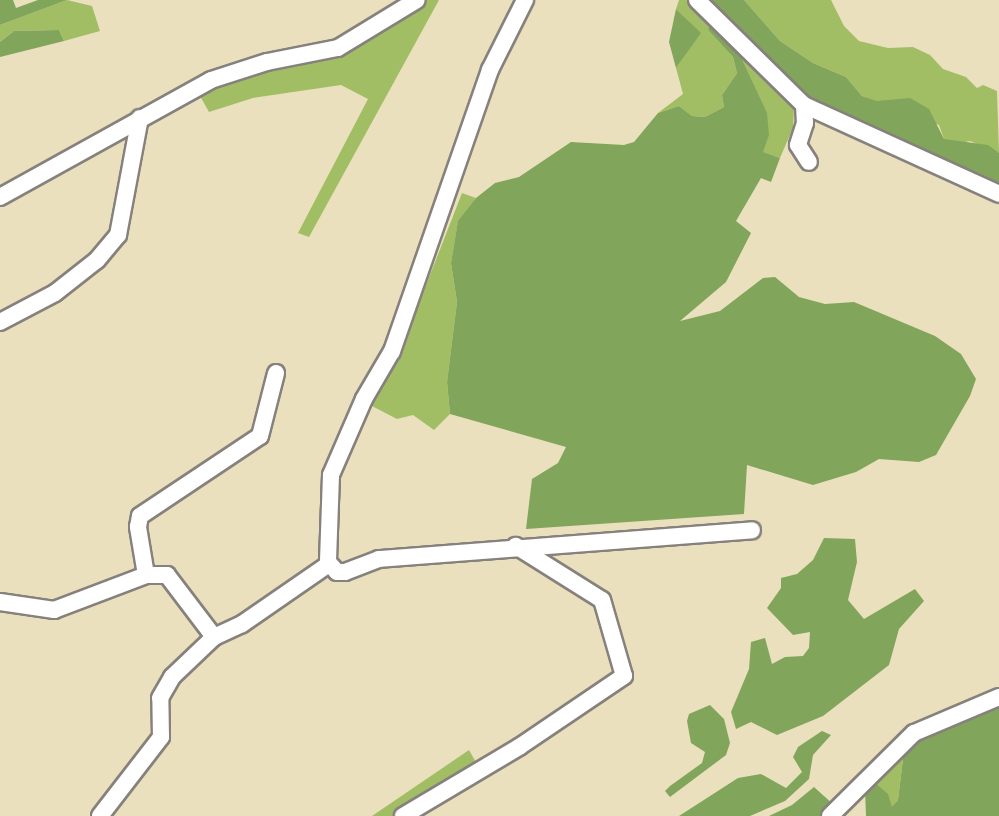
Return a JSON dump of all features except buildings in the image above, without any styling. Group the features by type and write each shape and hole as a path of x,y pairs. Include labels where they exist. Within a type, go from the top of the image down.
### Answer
{"street":[{"path":"0,197 140,118 230,73 352,42 417,0"},
{"path":"525,0 490,70 392,351 364,399 331,475 326,547 330,564 345,572 379,559 398,561 516,546 752,530"},
{"path":"697,0 804,105 999,194"},
{"path":"804,105 805,123 798,145 809,162"},
{"path":"0,322 55,293 97,260 118,235 140,118"},
{"path":"146,575 138,527 141,516 260,436 276,373"},
{"path":"403,816 519,747 624,677 602,600 516,546"},
{"path":"100,816 161,737 163,687 214,637 242,624 330,564"},
{"path":"0,602 54,610 146,575 173,577 214,637"},
{"path":"830,816 914,733 999,697"}],"green space":[{"path":"0,0 13,0 16,8 38,0 67,0 0,25"},
{"path":"67,0 92,6 100,31 64,41 59,30 14,31 0,42 0,25"},
{"path":"425,0 439,0 309,237 298,233 368,99 341,85 253,98 209,112 199,94 261,70 365,43"},
{"path":"679,0 690,0 710,20 708,30 733,57 737,73 722,95 724,107 705,117 692,116 679,106 658,113 683,94 676,68 700,33 676,9"},
{"path":"704,0 744,0 780,41 813,63 846,77 862,96 877,101 910,98 929,109 944,139 988,145 999,153 999,186 816,106"},
{"path":"744,0 831,0 844,26 859,41 888,48 913,47 930,55 943,69 966,77 977,88 983,85 997,91 999,153 970,141 956,144 944,139 939,125 862,96 846,77 813,63 780,41"},
{"path":"676,9 701,33 676,68 669,42"},
{"path":"710,20 736,47 767,113 769,135 763,152 780,158 771,182 761,178 736,221 751,233 726,282 680,321 720,311 763,278 775,277 799,297 825,304 854,302 935,336 961,354 976,379 970,396 936,455 919,462 879,459 856,472 813,485 747,465 744,514 526,529 532,479 558,463 566,447 450,414 447,382 457,302 451,263 458,221 476,198 495,183 519,177 571,142 624,145 634,142 658,113 679,106 692,116 705,117 724,107 722,95 737,73 733,57 708,30"},
{"path":"59,30 64,41 0,57 0,42 14,31"},
{"path":"736,47 794,108 793,128 780,158 762,152"},
{"path":"462,193 476,198 458,222 451,263 457,302 447,382 450,414 434,430 413,415 397,419 368,404 396,362"},
{"path":"824,538 855,539 857,562 848,600 864,619 915,589 924,601 899,629 889,665 823,716 777,735 751,722 736,729 731,712 749,669 751,642 765,638 772,664 785,657 803,656 809,648 810,632 793,635 767,608 781,588 781,578 797,574 813,560"},
{"path":"999,704 999,816 866,816 865,790 875,783 888,794 892,807 898,800 904,751 947,725"},
{"path":"710,705 724,719 730,743 726,755 670,797 665,791 702,763 705,752 691,743 687,721 689,714"},
{"path":"822,731 831,735 813,755 809,779 785,801 750,816 679,816 738,778 761,774 786,788 802,772 793,757 798,747"},
{"path":"469,750 478,766 395,816 372,816"},
{"path":"904,751 898,800 892,808 875,783"},
{"path":"814,787 835,806 823,816 769,816 792,805"}]}
